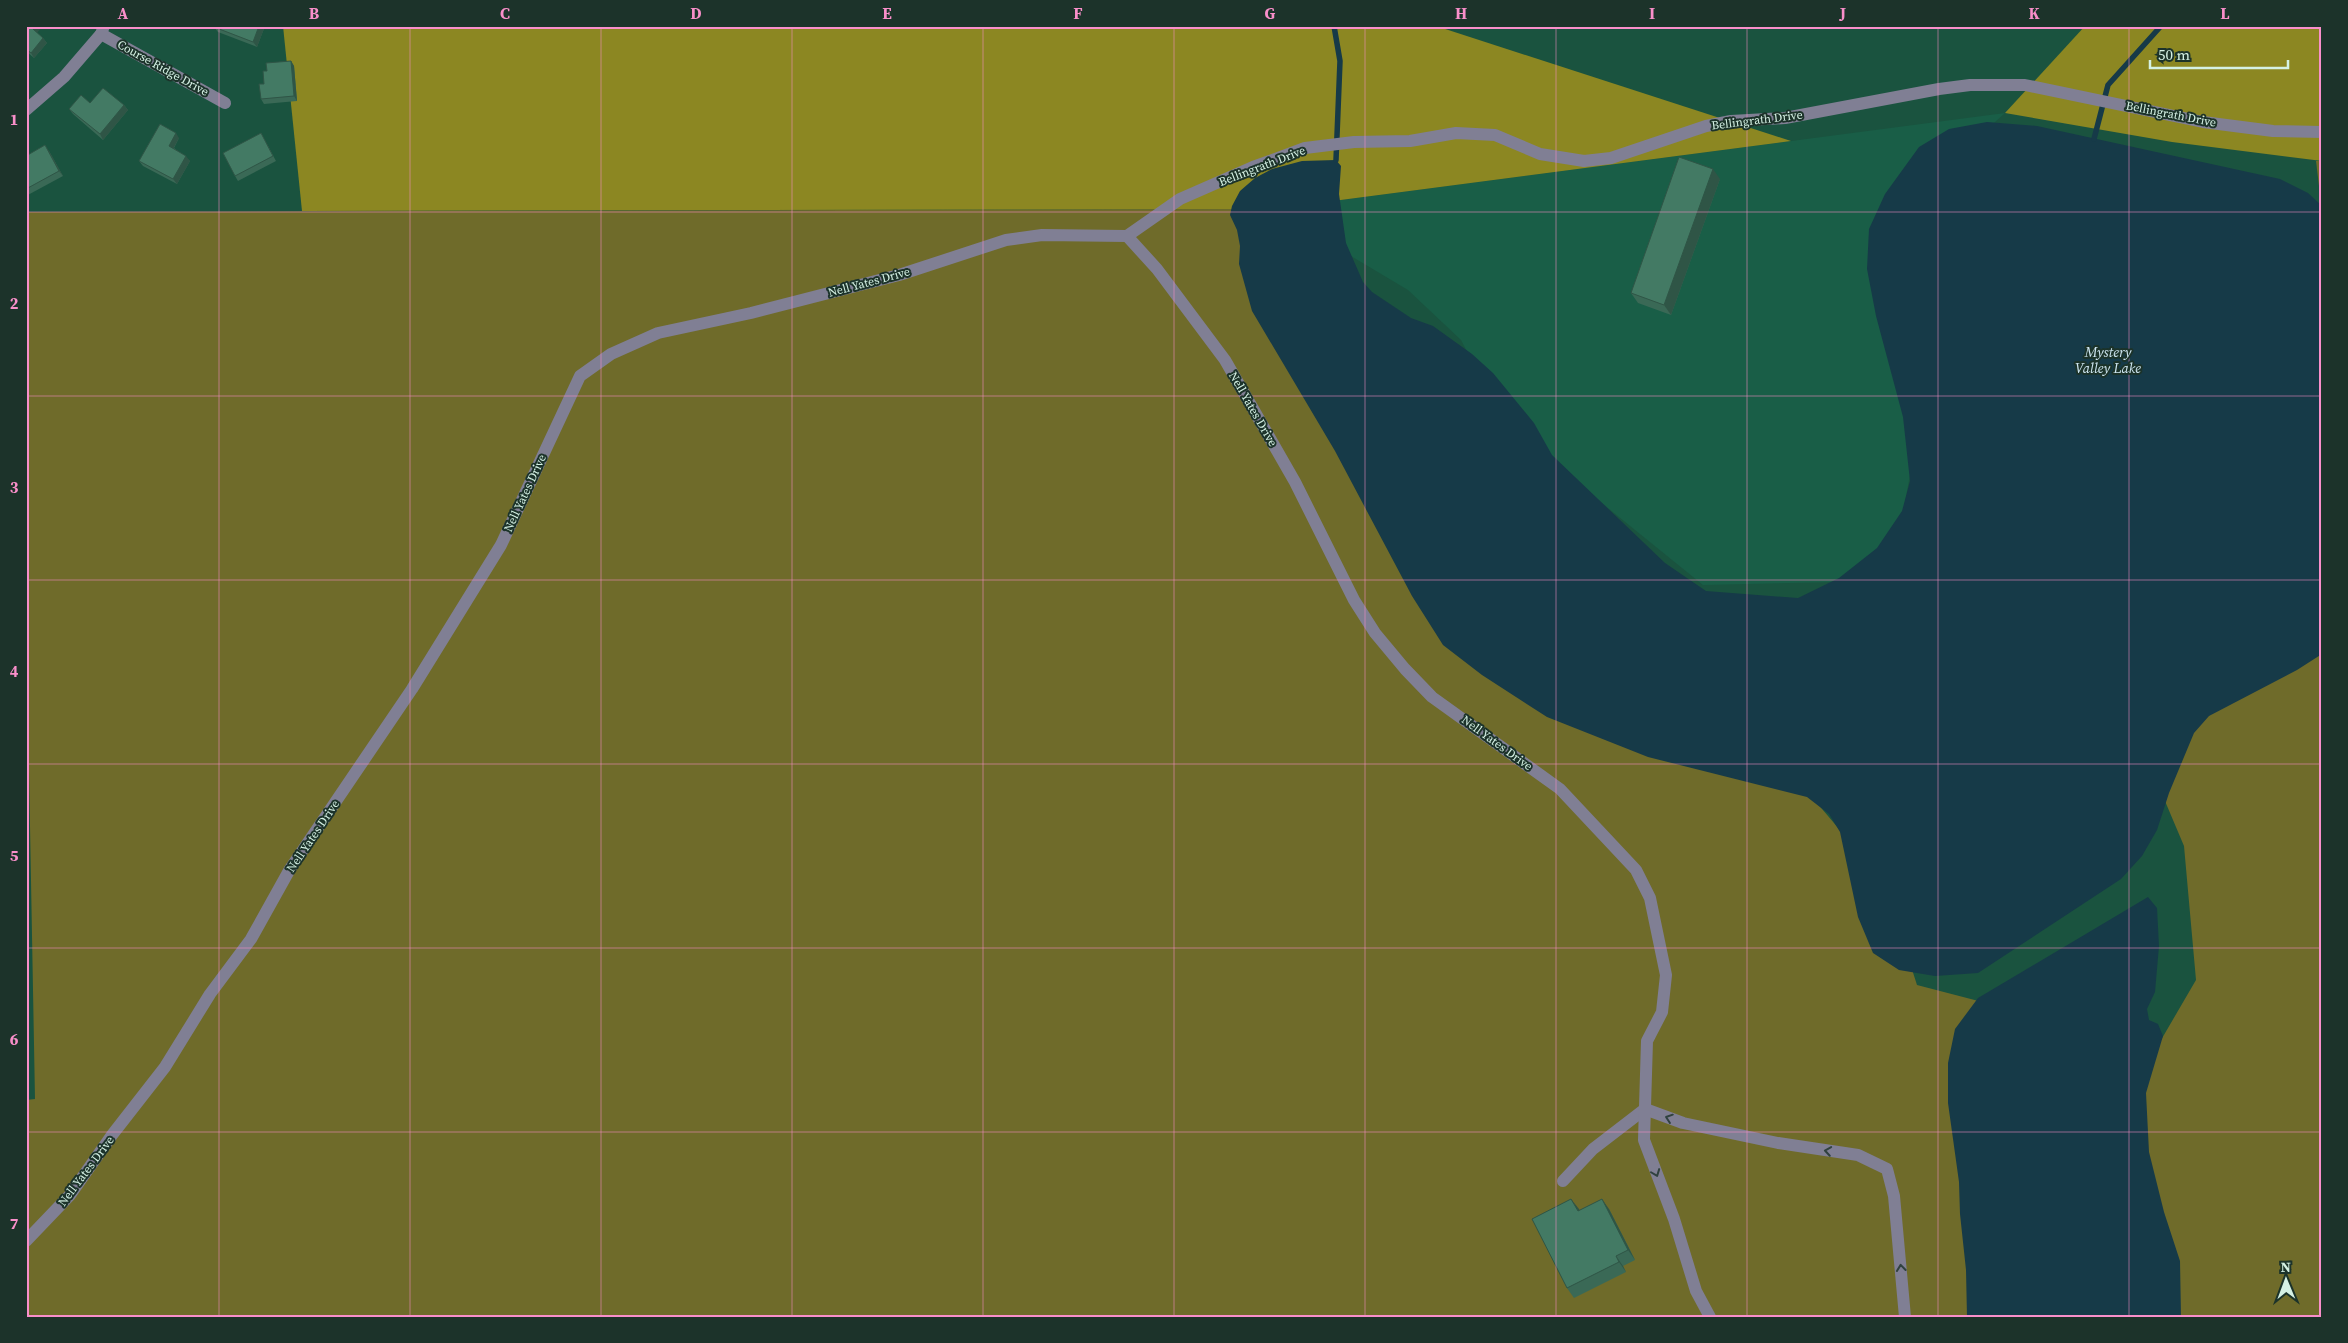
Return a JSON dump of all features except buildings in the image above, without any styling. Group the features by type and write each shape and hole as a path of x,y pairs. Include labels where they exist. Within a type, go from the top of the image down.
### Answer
{"street":[{"name":"Course Ridge Drive","path":"103,30 225,103"},
{"path":"26,110 64,77 103,30"},
{"name":"Bellingrath Drive","path":"1127,236 1180,199 1253,167 1305,148 1354,142 1410,142 1456,133 1495,135 1540,154 1584,161 1611,158 1706,126 1785,118 1939,89 1970,85 2025,85 2203,122 2273,131 2322,132"},
{"name":"Nell Yates Drive","path":"26,1241 70,1195 112,1135 165,1067 210,994 251,940 290,869 412,689 500,545 580,376 611,354 658,332 752,313 899,275 1006,240 1042,235 1127,236 1157,269 1225,360 1294,482 1354,600 1375,633 1405,669 1432,697 1560,789 1636,870 1650,898 1666,975 1662,1012 1647,1041 1644,1140 1674,1219 1696,1291 1710,1317"},
{"path":"1563,1181 1593,1149 1645,1109 1690,1124 1778,1143 1858,1156 1887,1169 1894,1196 1905,1317"}],"shaded area":[{"path":"283,26 1436,26 1791,141 1272,209 302,211"},
{"path":"2085,26 2322,26 2322,161 2172,142 2005,113"},
{"path":"2005,113 1934,177 1917,436 1900,530 1838,582 1703,585 1577,483 1493,402 1461,340 1408,290 1272,209"},
{"path":"2316,161 2322,161 2322,211"},
{"path":"1272,209 1789,770 1884,882 1917,985 1990,1004 2026,1317 26,1317 26,1100 35,1099 28,717 26,212"},
{"path":"2322,526 2322,1317 2177,1317 2126,1116 2147,1064 2196,980 2184,846 2162,794 2172,711"}],"water":[{"name":"Mystery Valley Lake","path":"1987,122 2037,126 2280,179 2308,193 2322,206 2322,654 2297,670 2209,716 2194,733 2169,793 2157,830 2142,856 2121,879 1978,973 1935,976 1899,970 1873,953 1858,917 1840,832 1829,814 1807,797 1648,757 1547,717 1482,675 1443,645 1412,596 1335,451 1252,311 1239,264 1240,246 1237,230 1230,215 1232,206 1240,191 1255,178 1272,169 1302,161 1336,160 1341,166 1339,194 1346,243 1363,282 1372,292 1411,318 1433,326 1472,354 1493,373 1534,423 1552,455 1665,563 1706,591 1798,598 1839,578 1877,548 1902,511 1910,481 1903,417 1876,316 1867,269 1869,229 1885,194 1919,147 1949,129"},
{"path":"2148,897 2157,908 2159,946 2155,992 2147,1009 2149,1020 2158,1024 2163,1036 2146,1093 2149,1152 2164,1212 2180,1261 2181,1317 1967,1317 1966,1270 1960,1214 1959,1182 1948,1103 1948,1063 1955,1029 1978,998"}],"waterway":[{"path":"1334,26 1340,61 1336,160"},
{"path":"2094,139 2108,85 2161,26"}]}
